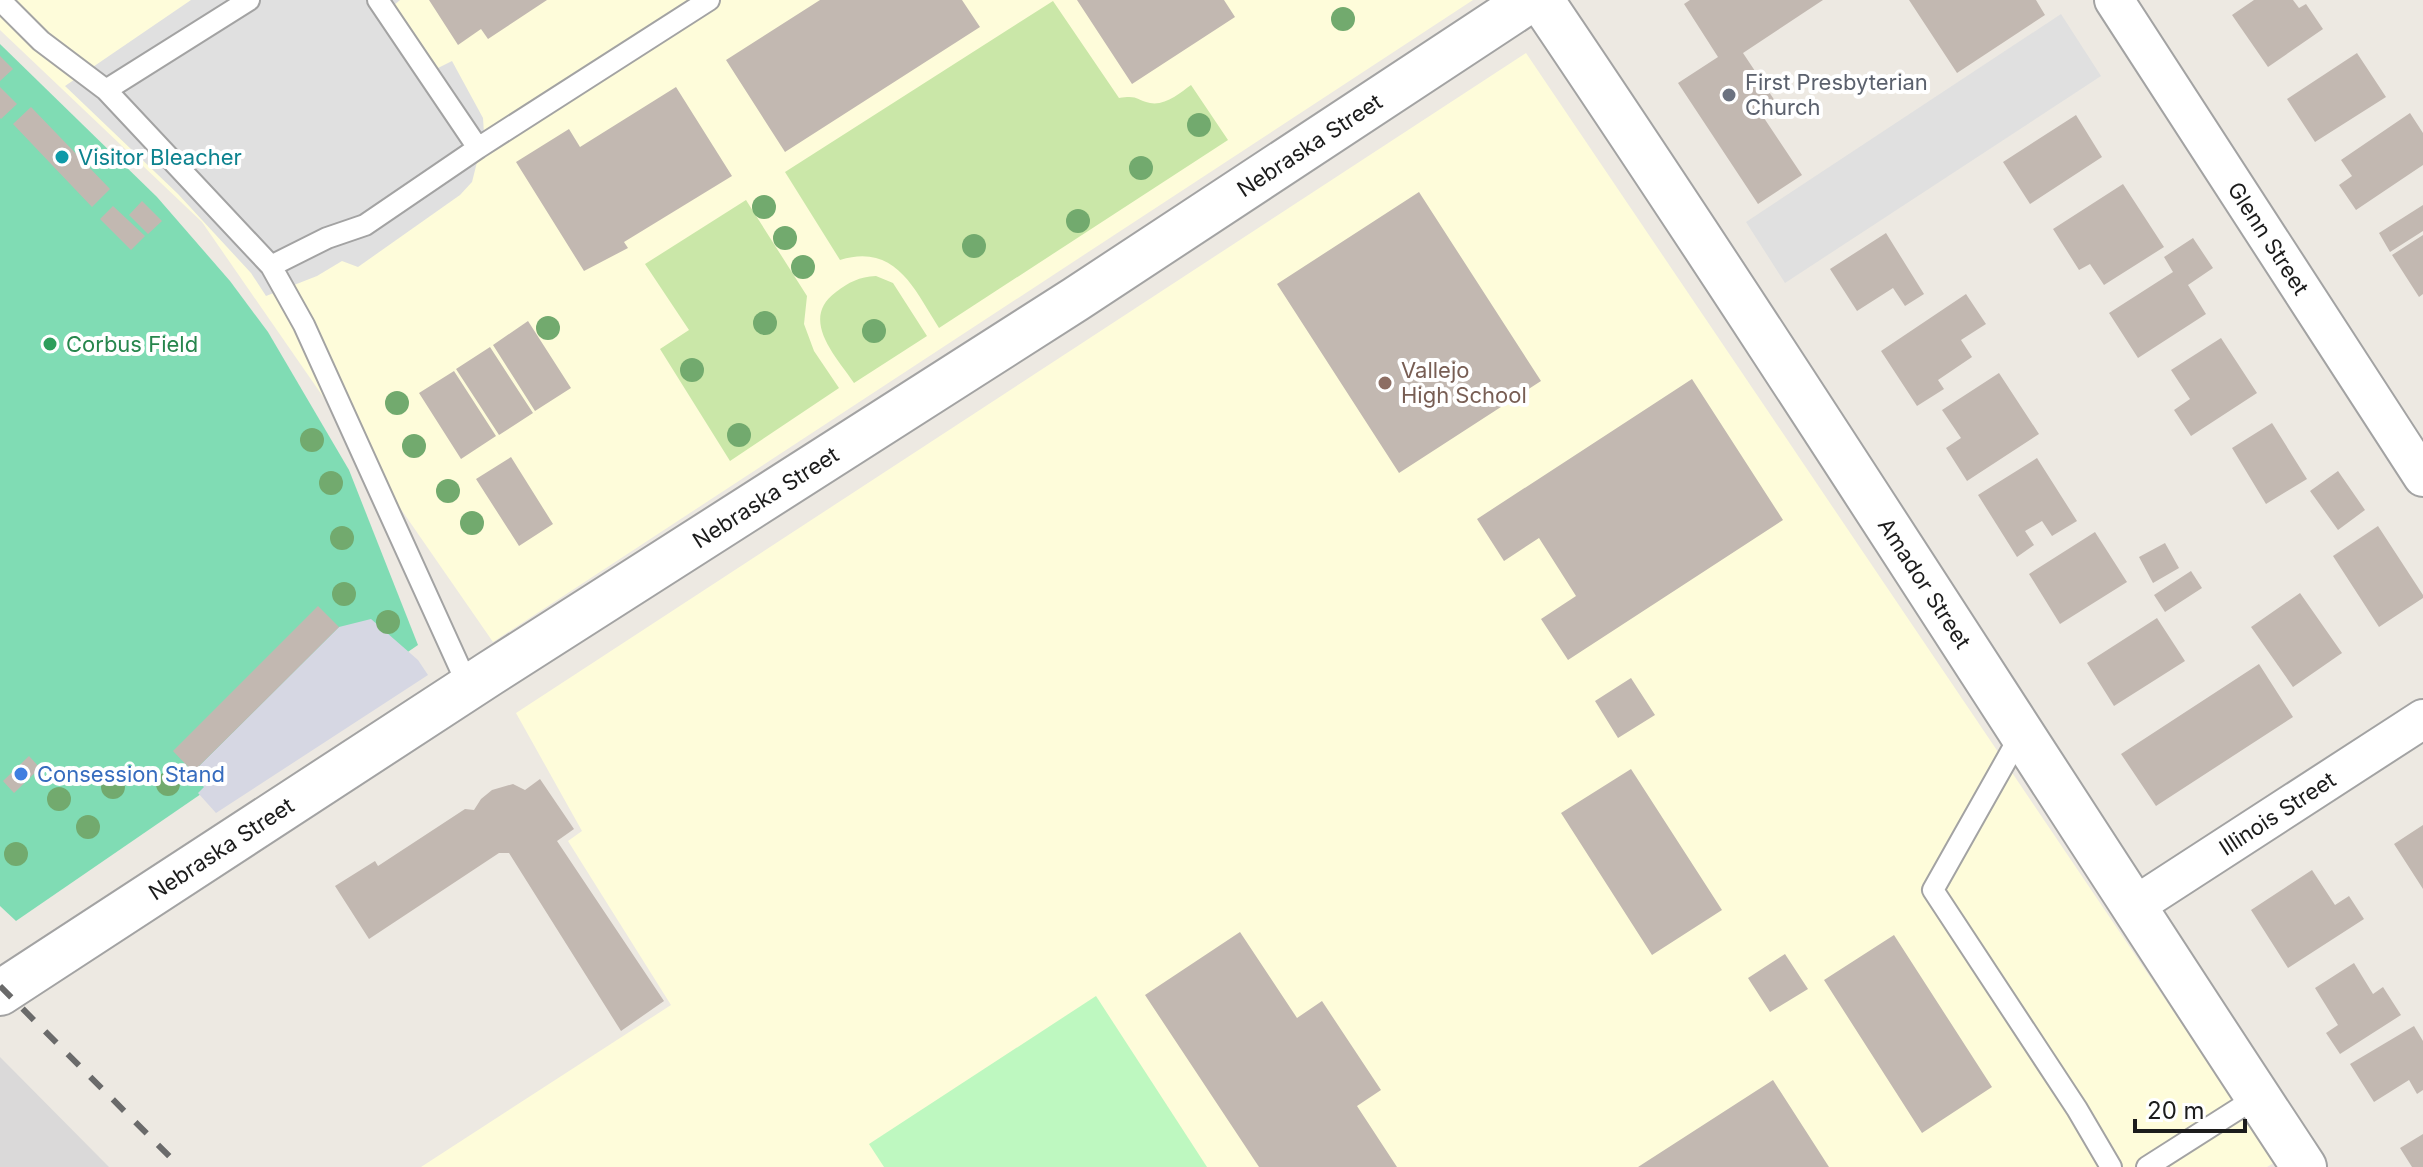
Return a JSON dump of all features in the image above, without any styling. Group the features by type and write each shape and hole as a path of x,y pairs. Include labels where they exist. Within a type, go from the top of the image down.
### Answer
{"street":[{"name":"Nebraska Street","path":"0,993 1076,299 1530,0"},
{"name":"Amador Street","path":"1541,0 1735,289 2257,1097 2292,1163"},
{"name":"Glenn Street","path":"2114,0 2423,477"},
{"name":"Illinois Street","path":"2133,907 2423,719"}],"lane":[{"path":"0,0 41,41 106,90 271,266 304,325 469,688"},
{"path":"106,90 249,0"},
{"path":"378,0 478,148"},
{"path":"271,266 327,238 365,225 478,148 709,0"},
{"path":"2021,734 1933,890 2077,1109 2111,1167"},
{"path":"2147,1167 2257,1097"}],"shaded area":[{"path":"0,0 1473,0 493,642 202,222 0,30"},
{"path":"191,0 400,0 392,7 434,70 452,61 483,118 484,134 472,182 460,195 358,267 342,261 317,276 266,296 251,273 178,194 65,86"},
{"path":"2061,14 2101,76 1785,283 1746,222"},
{"name":"Vallejo High School","path":"1526,53 2275,1162 2267,1167 421,1167 671,1005 568,841 582,831 516,713"},
{"path":"371,619 418,660 428,675 216,813 198,793 204,787 192,775 193,772 339,627"},
{"path":"0,1057 109,1167 0,1167"}],"green space":[{"path":"1053,1 1119,98 1161,103 1191,85 1228,140 939,328 911,285 889,264 876,258 859,256 840,260 785,172"},
{"path":"0,44 157,197 230,281 268,332 349,470 418,645 16,921 0,906"},
{"path":"746,200 807,296 804,324 814,351 839,388 730,461 660,349 689,330 645,264"},
{"path":"876,276 893,283 927,336 854,383 824,338 821,314 825,303 841,288 859,279"},
{"path":"1096,996 1207,1167 884,1167 869,1144"}],"building":[{"path":"429,0 547,0 488,39 481,29 458,45"},
{"path":"820,0 962,0 980,27 785,152 726,60"},
{"path":"1077,0 1224,0 1235,17 1132,84"},
{"name":"First Presbyterian Church","path":"1690,0 1823,0 1743,53 1779,107 1764,118 1802,175 1758,204 1678,83 1718,57 1684,4"},
{"name":"First Presbyterian Church","path":"1909,0 2036,0 2045,15 1957,73"},
{"path":"2254,0 2293,0 2299,8 2306,4 2323,29 2268,67 2232,15"},
{"path":"2357,53 2386,97 2315,142 2287,99"},
{"path":"0,56 13,69 0,81"},
{"path":"0,87 17,104 1,119 0,118"},
{"path":"676,87 732,176 624,242 628,248 584,271 516,162 569,129 580,147"},
{"name":"Visitor Bleacher","path":"31,107 110,189 92,207 13,124"},
{"path":"2410,113 2423,133 2423,165 2356,210 2339,185 2352,176 2341,160"},
{"path":"2076,115 2102,157 2030,204 2003,162"},
{"path":"2123,184 2164,247 2104,285 2090,264 2079,270 2053,229"},
{"path":"1419,192 1541,381 1399,473 1277,284"},
{"path":"142,201 162,221 148,234 129,215"},
{"path":"2423,205 2423,231 2390,252 2379,233"},
{"name":"Visitor Bleacher","path":"113,206 145,236 131,250 100,219"},
{"path":"1886,233 1924,294 1905,306 1893,288 1857,311 1830,269"},
{"path":"2423,235 2423,294 2419,297 2392,255"},
{"path":"2193,238 2213,268 2188,285 2206,314 2138,358 2109,313 2173,272 2164,257"},
{"path":"1966,294 1986,324 1961,340 1972,357 1938,380 1944,389 1917,406 1881,351"},
{"path":"528,321 571,388 535,411 493,345"},
{"path":"2221,338 2257,393 2191,436 2174,410 2190,399 2171,370"},
{"path":"490,347 533,413 499,435 456,369"},
{"path":"454,371 496,436 461,459 419,393"},
{"path":"1999,373 2039,434 1967,481 1946,448 1961,438 1942,410"},
{"path":"1692,379 1783,520 1568,660 1541,619 1576,596 1539,538 1504,561 1477,519"},
{"path":"2272,423 2307,479 2266,504 2232,448"},
{"path":"511,457 553,524 519,546 476,479"},
{"path":"2037,458 2077,521 2052,536 2042,521 2025,531 2034,545 2017,557 1978,495"},
{"path":"2338,471 2365,510 2338,530 2310,491"},
{"path":"2378,526 2423,595 2423,598 2379,627 2333,556"},
{"path":"2095,532 2127,582 2060,624 2029,574"},
{"path":"2165,543 2179,568 2153,583 2139,557"},
{"path":"2191,571 2202,588 2165,612 2154,595"},
{"path":"2300,593 2342,653 2293,687 2251,627"},
{"path":"318,606 339,627 193,772 173,751"},
{"path":"2157,618 2185,661 2114,706 2087,663"},
{"path":"2259,664 2293,717 2156,806 2121,754"},
{"path":"1631,678 1655,715 1618,738 1595,701"},
{"name":"Consession Stand","path":"29,756 40,768 14,793 3,781"},
{"path":"1631,769 1722,910 1652,955 1561,813"},
{"path":"540,779 574,829 557,841 664,1001 621,1031 509,853 499,853 369,939 335,886 375,861 378,866 465,809 474,810 492,790 513,784 525,790"},
{"path":"2423,825 2423,889 2394,844"},
{"path":"2312,870 2335,905 2349,896 2364,919 2288,968 2251,910"},
{"path":"1240,932 1297,1018 1322,1001 1381,1090 1357,1106 1397,1167 1259,1167 1145,995"},
{"path":"1894,935 1992,1087 1922,1133 1824,980"},
{"path":"1785,954 1808,989 1770,1012 1748,978"},
{"path":"2354,963 2373,994 2383,987 2401,1015 2340,1054 2326,1033 2338,1025 2315,988"},
{"path":"2414,1026 2423,1041 2423,1090 2417,1094 2409,1080 2374,1102 2350,1064"},
{"path":"1773,1080 1829,1167 1638,1167"},
{"path":"2423,1134 2423,1167 2412,1167 2400,1148"}],"railway":[{"path":"0,986 180,1167"}],"place":[{"name":"First Presbyterian Church","path":"1729,95"},
{"name":"Visitor Bleacher","path":"62,157"},
{"name":"Corbus Field","path":"50,344"},
{"name":"Vallejo High School","path":"1385,383"},
{"name":"Consession Stand","path":"21,774"}]}
